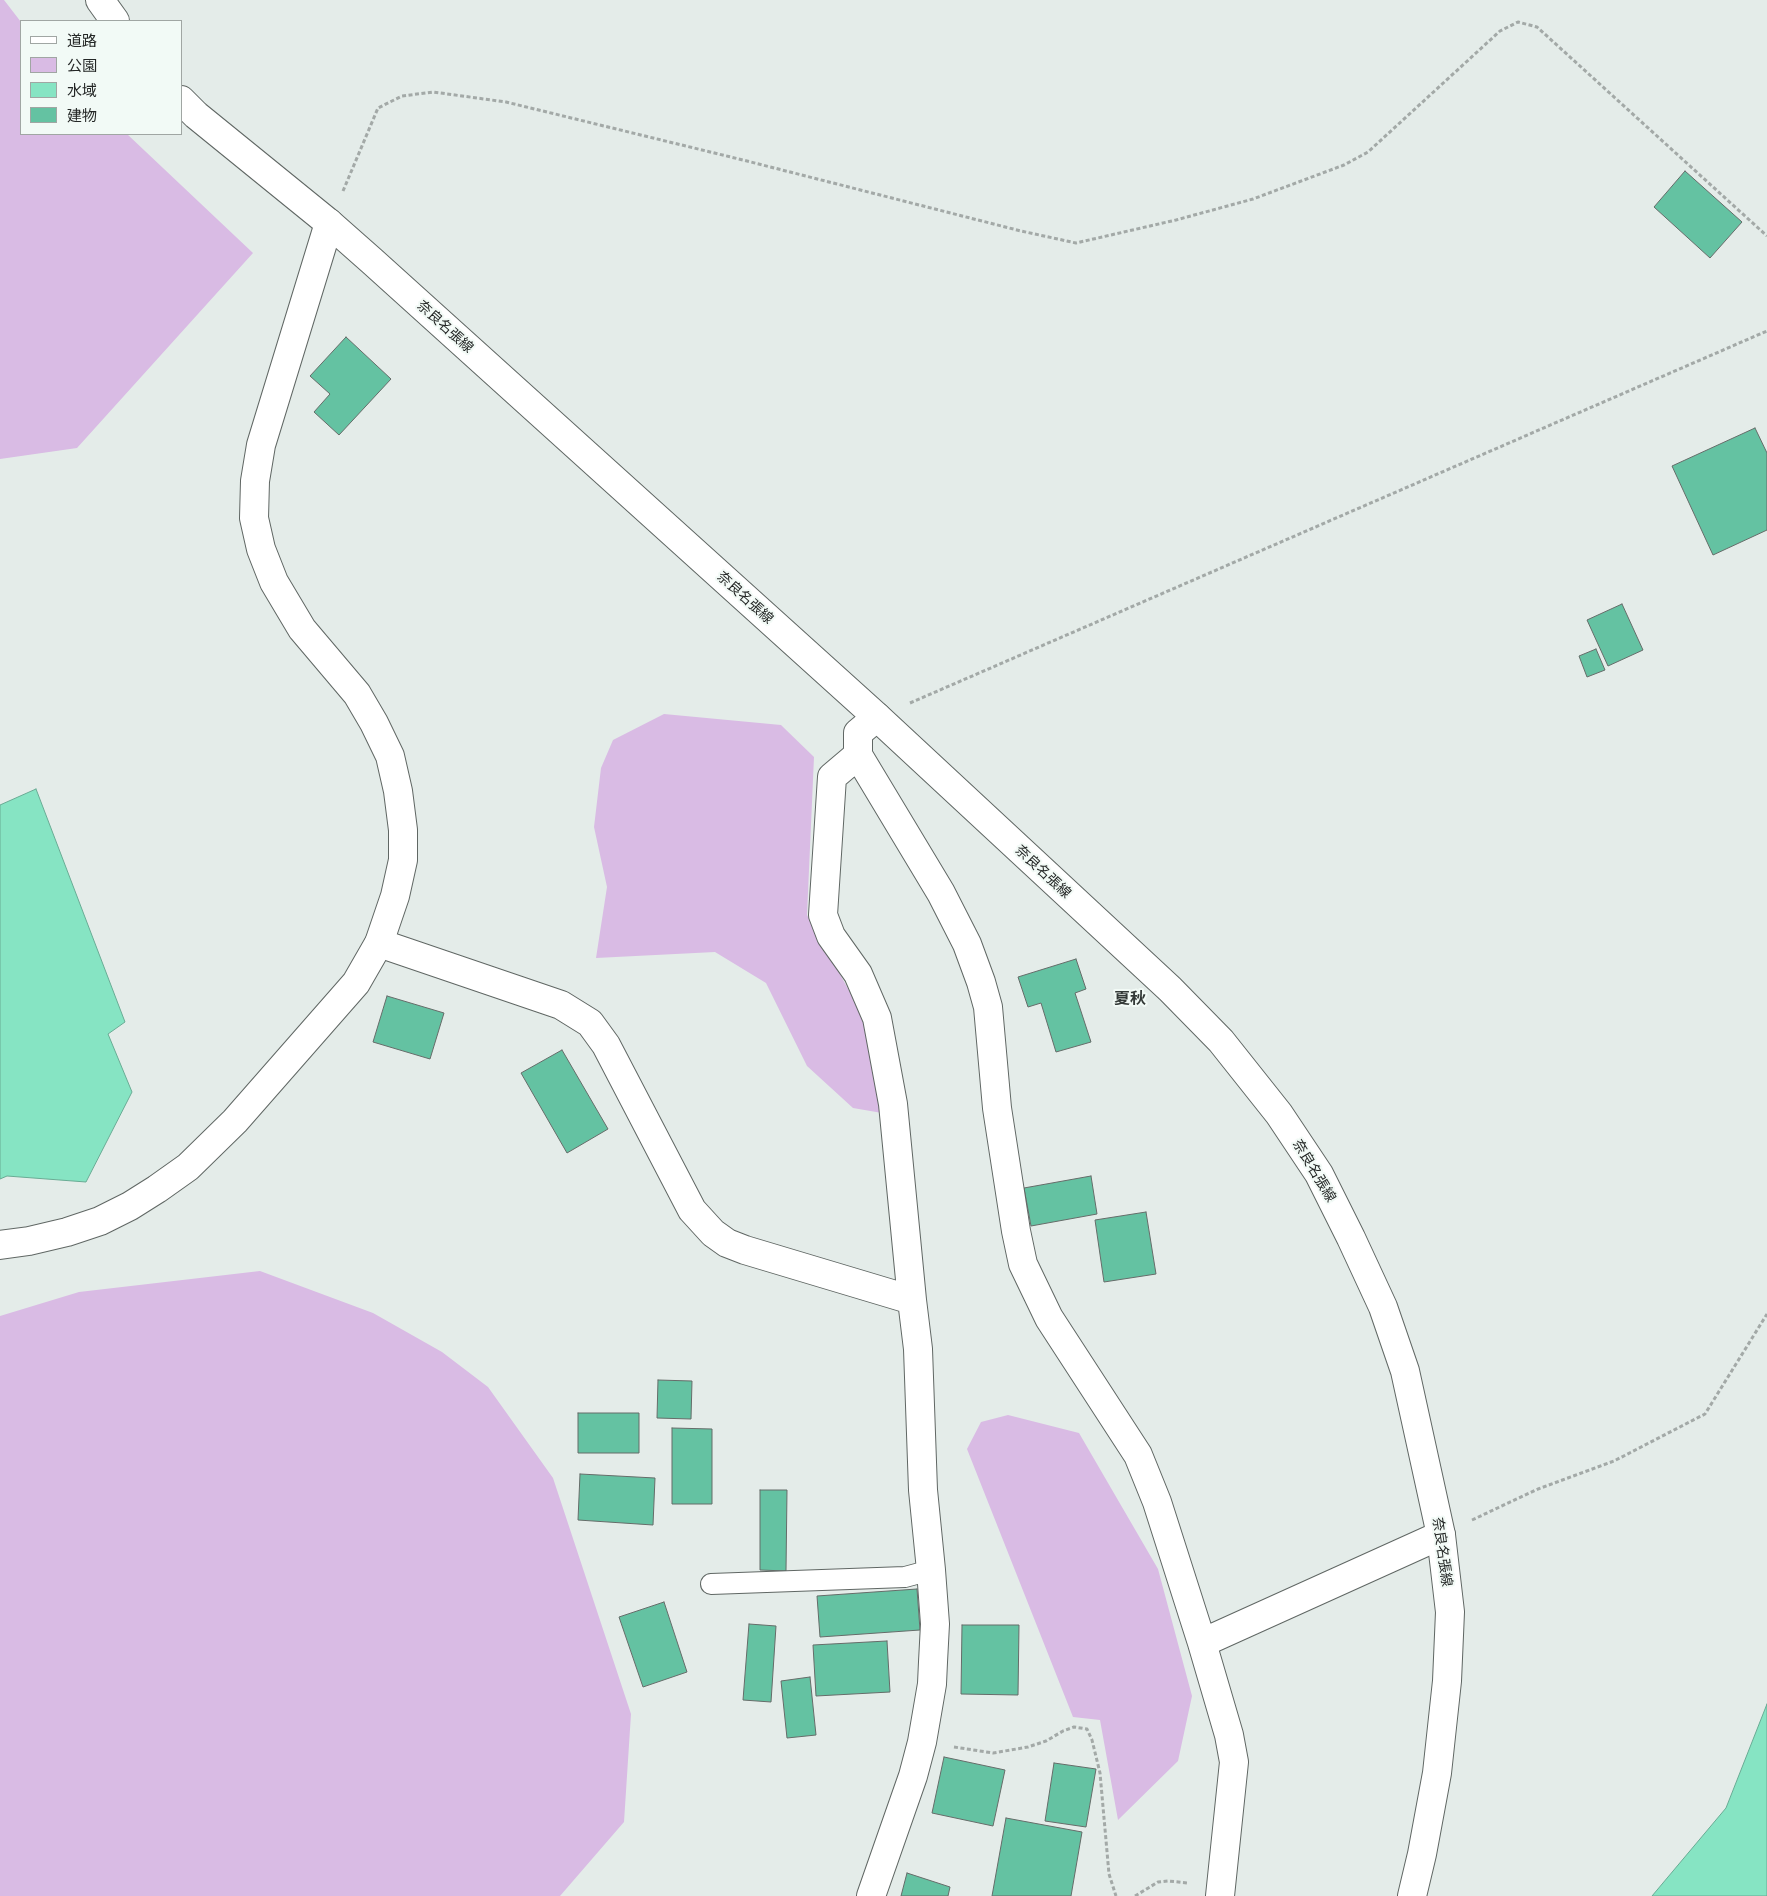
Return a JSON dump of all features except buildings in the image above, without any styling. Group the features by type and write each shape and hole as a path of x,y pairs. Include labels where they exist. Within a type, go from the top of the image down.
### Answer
{"street":[{"path":"100,0 115,20"},
{"name":"奈良名張線","path":"182,101 196,115 329,223 876,717 1170,989 1221,1041 1279,1114 1319,1174 1352,1238 1383,1307 1405,1371 1441,1535 1450,1612 1447,1682 1437,1773 1412,1896"},
{"path":"0,1245 29,1241 67,1232 100,1221 130,1206 188,1167 235,1121 323,1023 356,983 378,943 395,896 403,860 403,830 398,791 390,756 357,694 302,630 274,582 261,549 254,518 255,481 261,445 329,223"},
{"path":"876,717 858,732 858,755 941,893 967,944 988,1007 997,1108 1023,1264 1049,1318 1122,1427 1138,1455 1157,1502 1202,1642 1229,1735 1234,1762 1220,1891"},
{"path":"858,755 832,777 823,916 831,936 858,974 877,1018 893,1104 918,1349 922,1490 931,1570 934,1624 932,1684 922,1742 913,1776 871,1896"},
{"path":"378,943 562,1005 590,1024 606,1045 692,1210 713,1233 727,1243 912,1300"},
{"path":"1202,1642 1441,1535"}],"lane":[{"path":"711,1584 905,1577 931,1570"}],"path":[{"path":"329,223 378,108 402,96 433,92 506,102 1011,229 1076,243 1176,220 1254,199 1344,165 1368,152 1500,31 1518,22 1537,27 1767,236"},
{"path":"876,717 1767,331"},
{"path":"1441,1535 1538,1489 1614,1460 1705,1414 1767,1314"},
{"path":"922,1742 993,1753 1037,1744 1063,1731 1074,1728 1087,1729 1092,1740 1100,1773 1109,1874 1116,1896"},
{"path":"1135,1896 1158,1882 1168,1881 1220,1891"}],"green space":[{"path":"0,0 4,0 20,21 20,135 128,135 253,253 77,448 0,459"},
{"path":"664,714 781,725 814,757 807,915 867,1023 882,1113 853,1108 807,1066 766,983 715,952 596,958 607,887 594,827 601,768 613,740"},
{"path":"260,1271 373,1313 442,1352 488,1387 553,1478 631,1714 624,1822 560,1896 0,1896 0,1316 79,1292"},
{"path":"1008,1415 1079,1433 1158,1569 1192,1696 1178,1761 1118,1820 1100,1720 1073,1717 967,1449 981,1422"}],"water":[{"path":"36,789 125,1022 108,1034 132,1092 86,1182 7,1176 0,1179 0,805"},
{"path":"1767,1704 1767,1896 1652,1896 1726,1808"}],"district":[{"name":"夏秋","path":"1130,999"}]}
